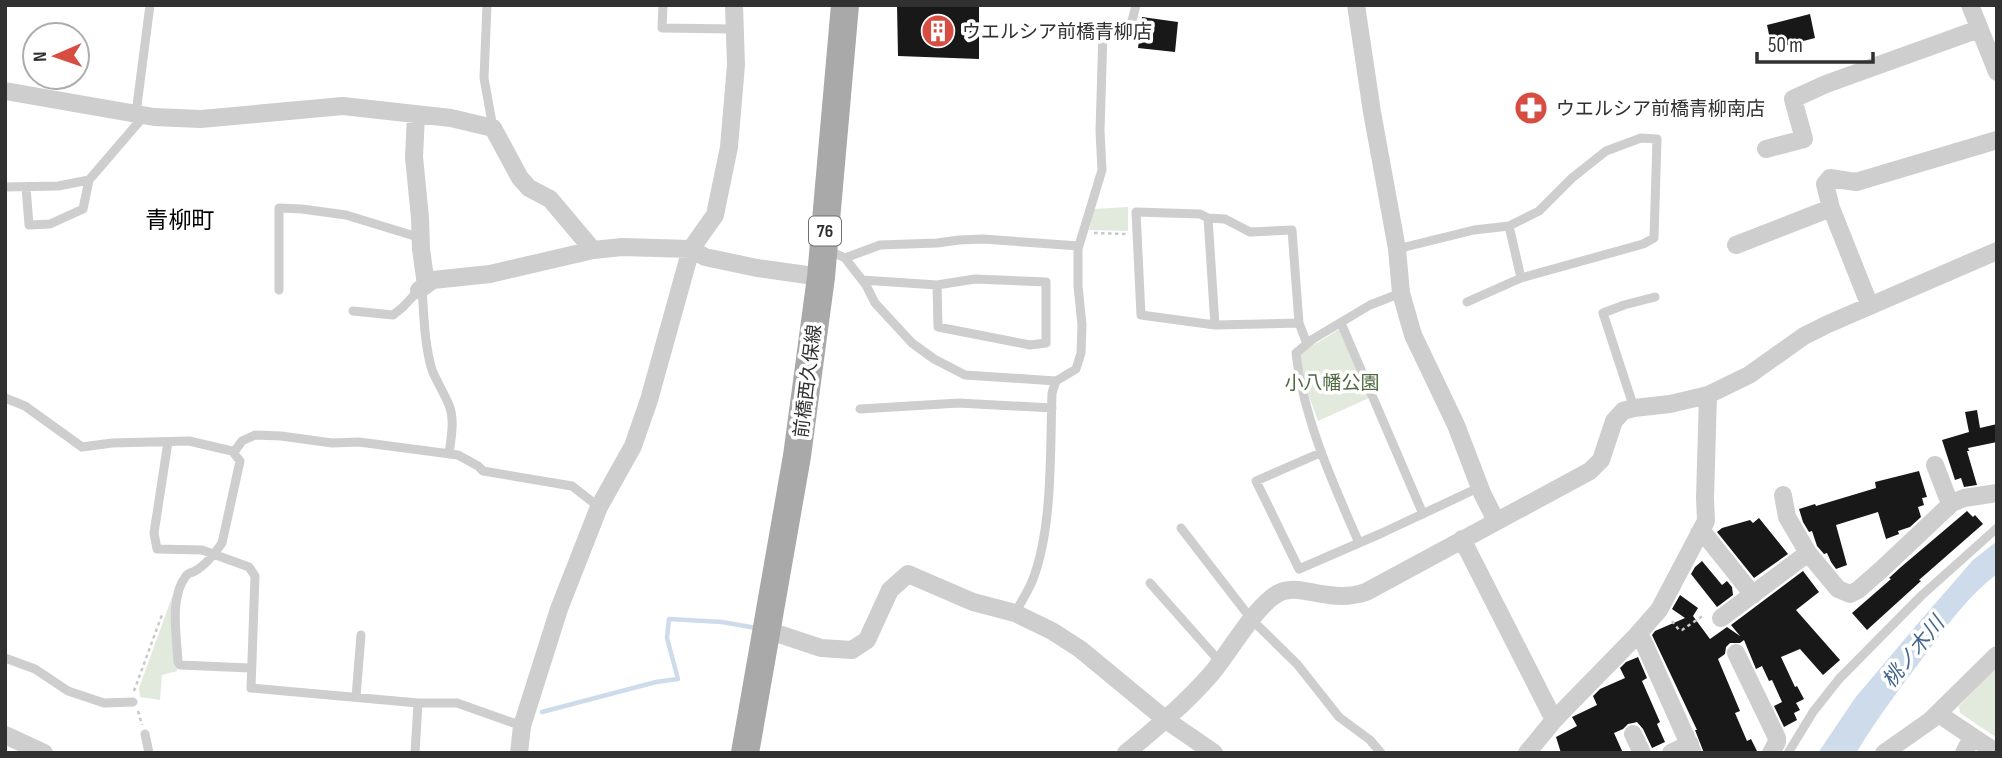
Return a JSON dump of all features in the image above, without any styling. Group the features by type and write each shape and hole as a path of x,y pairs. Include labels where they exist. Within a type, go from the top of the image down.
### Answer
{"main road":[{"name":"前橋西久保線","path":"745,753 797,456 821,277 834,253 845,5"}],"street":[{"path":"519,753 522,726 559,609 598,507 633,446 649,400 691,249 715,215 729,147 736,65 734,5"},
{"path":"1356,5 1397,248 1401,293 1413,335 1456,425 1496,521"},
{"path":"1970,5 1997,72"},
{"path":"1766,149 1804,139 1793,99 1826,84 1979,29"},
{"path":"5,91 140,114 201,119 343,106 451,118 494,128 520,178 529,188 550,199 593,250"},
{"path":"416,115 414,157 422,288"},
{"path":"1870,306 1831,208 1825,184 1830,178 1856,182 1997,140"},
{"path":"1736,245 1831,208"},
{"path":"422,288 433,280 490,274 593,250 622,247 691,249 705,257 821,277"},
{"path":"1126,753 1166,720 1220,662 1262,607 1279,592 1291,589 1330,596 1353,596 1377,586 1590,471 1601,460 1615,421 1623,411 1670,404 1708,394 1749,375 1804,336 1997,251"},
{"path":"1527,753 1554,720 1660,608 1706,521 1708,394"},
{"path":"1935,465 1952,503"},
{"path":"1783,495 1787,517 1808,553 1838,589 1853,593 1952,503 1964,498 1997,493"},
{"path":"1699,533 1706,536 1753,595"},
{"path":"1462,539 1554,720"},
{"path":"1721,618 1808,553"},
{"path":"767,629 821,648 852,650 867,640 890,590 908,574 973,601 1015,612 1052,631 1080,649 1166,720 1214,753"},
{"path":"1637,635 1643,641 1692,748 1671,753"},
{"path":"1736,653 1777,738 1771,753"},
{"path":"1884,753 1939,713 1997,655"},
{"path":"1939,713 1997,752"},
{"path":"1633,734 1642,753"},
{"path":"5,735 44,753"},
{"path":"1964,753 1972,737"}],"lane":[{"path":"26,187 29,225 50,224 83,209 89,180 140,114 150,5"},
{"path":"487,5 484,78 494,128"},
{"path":"663,5 662,28 734,29"},
{"path":"834,253 862,280 875,303 912,343 954,370 965,375 1056,381 1076,369 1081,353 1082,325 1078,286 1079,246 1102,170 1100,131 1103,32 1125,30 1131,24 1136,5"},
{"path":"1397,248 1474,230 1509,226 1539,211 1572,178 1606,151 1641,138 1657,139 1654,238 1643,244 1521,278 1467,302"},
{"path":"5,187 58,186 89,180"},
{"path":"279,290 279,208 346,215 421,238"},
{"path":"1300,323 1215,325 1141,315 1136,212 1200,214 1208,218 1225,219 1250,232 1292,230 1300,323 1307,344"},
{"path":"1208,218 1215,325"},
{"path":"1509,226 1521,278"},
{"path":"834,253 880,245 983,239 1079,246"},
{"path":"862,280 937,285 975,279 1046,282 1046,343 1030,345 938,327 937,285"},
{"path":"353,311 393,315 422,288"},
{"path":"422,288 425,339 432,369 450,406 452,430 449,454"},
{"path":"1359,543 1320,453 1303,394 1296,353 1370,305 1401,293"},
{"path":"1634,408 1603,313 1655,297"},
{"path":"1341,323 1423,514"},
{"path":"1015,612 1033,580 1043,542 1049,482 1052,394 1056,381"},
{"path":"5,397 25,406 82,447 111,443 189,441 234,452 240,461 222,543 196,571 188,573 178,589 178,662 180,665 250,668"},
{"path":"860,408 959,402 1052,408"},
{"path":"234,452 242,441 255,435 332,443 359,442 457,455 483,471 572,486 598,507"},
{"path":"168,442 154,533 157,549 202,550 249,567 255,576 251,688 418,703 457,703 522,726"},
{"path":"1320,453 1256,481 1299,569 1480,487"},
{"path":"1181,528 1252,621 1297,664 1339,717 1370,740 1381,753"},
{"path":"1788,753 1817,705 1839,679 1921,596 1997,528"},
{"path":"1150,583 1220,662"},
{"path":"356,697 361,635"},
{"path":"5,658 34,669 68,691 104,703 134,702"},
{"path":"415,753 418,703"},
{"path":"145,734 149,753"}],"path":[{"path":"1084,232 1136,235"},
{"path":"145,734 134,702 135,688 164,607"},
{"path":"1660,608 1679,630 1710,610 1714,610 1721,618"}],"green space":[{"path":"1128,207 1128,231 1089,230 1094,209"},
{"name":"小八幡公園","path":"1340,329 1369,398 1318,421 1307,391 1300,353"},
{"path":"172,597 177,671 162,675 160,700 140,697 139,688"},
{"path":"1997,667 1997,738 1960,713 1959,706"}],"water":[{"name":"桃ノ木川","path":"1997,541 1997,574 1968,600 1952,620 1856,753 1818,753 1855,698 1920,621 1973,560"}],"building":[{"name":"ウエルシア前橋青柳店","path":"897,5 979,5 979,59 898,56"},
{"path":"1810,14 1815,38 1772,49 1767,25"},
{"path":"1142,17 1178,22 1175,52 1138,48"},
{"path":"1977,410 1980,428 1997,424 1997,442 1968,448 1977,485 1964,487 1961,478 1955,480 1942,440 1969,432 1965,412"},
{"path":"1919,471 1927,497 1922,498 1924,505 1918,507 1921,517 1910,527 1898,531 1899,534 1886,539 1878,512 1836,525 1847,565 1836,569 1827,553 1824,554 1817,546 1799,509 1876,488 1875,482"},
{"path":"1967,511 1983,524 1867,630 1852,613"},
{"path":"1759,518 1788,554 1754,578 1717,532 1750,520 1753,523"},
{"path":"1702,561 1722,585 1727,581 1732,587 1733,595 1717,607 1691,574"},
{"path":"1803,571 1819,592 1796,610 1840,660 1823,675 1800,649 1781,657 1795,687 1797,686 1804,699 1796,703 1800,710 1794,713 1797,720 1784,727 1774,706 1782,702 1772,680 1769,681 1762,666 1756,669 1744,640 1730,643 1725,654 1718,659 1740,711 1735,713 1747,741 1751,739 1758,753 1704,753 1697,730 1652,635 1655,631 1685,618 1672,609 1680,595 1698,608 1693,616 1710,639 1727,627 1740,636 1731,625"},
{"path":"1638,657 1647,678 1642,681 1660,722 1657,724 1665,742 1652,748 1637,722 1614,733 1623,753 1561,753 1556,737 1577,726 1572,717 1597,705 1593,696 1600,689 1625,678 1620,668"}],"waterway":[{"path":"542,712 656,682 678,679 667,638 669,619 722,622 756,628"}],"place":[{"name":"ウエルシア前橋青柳店","path":"938,31"},
{"name":"ウエルシア前橋青柳南店","path":"1531,108"}],"district":[{"name":"青柳町","path":"180,220"}]}
